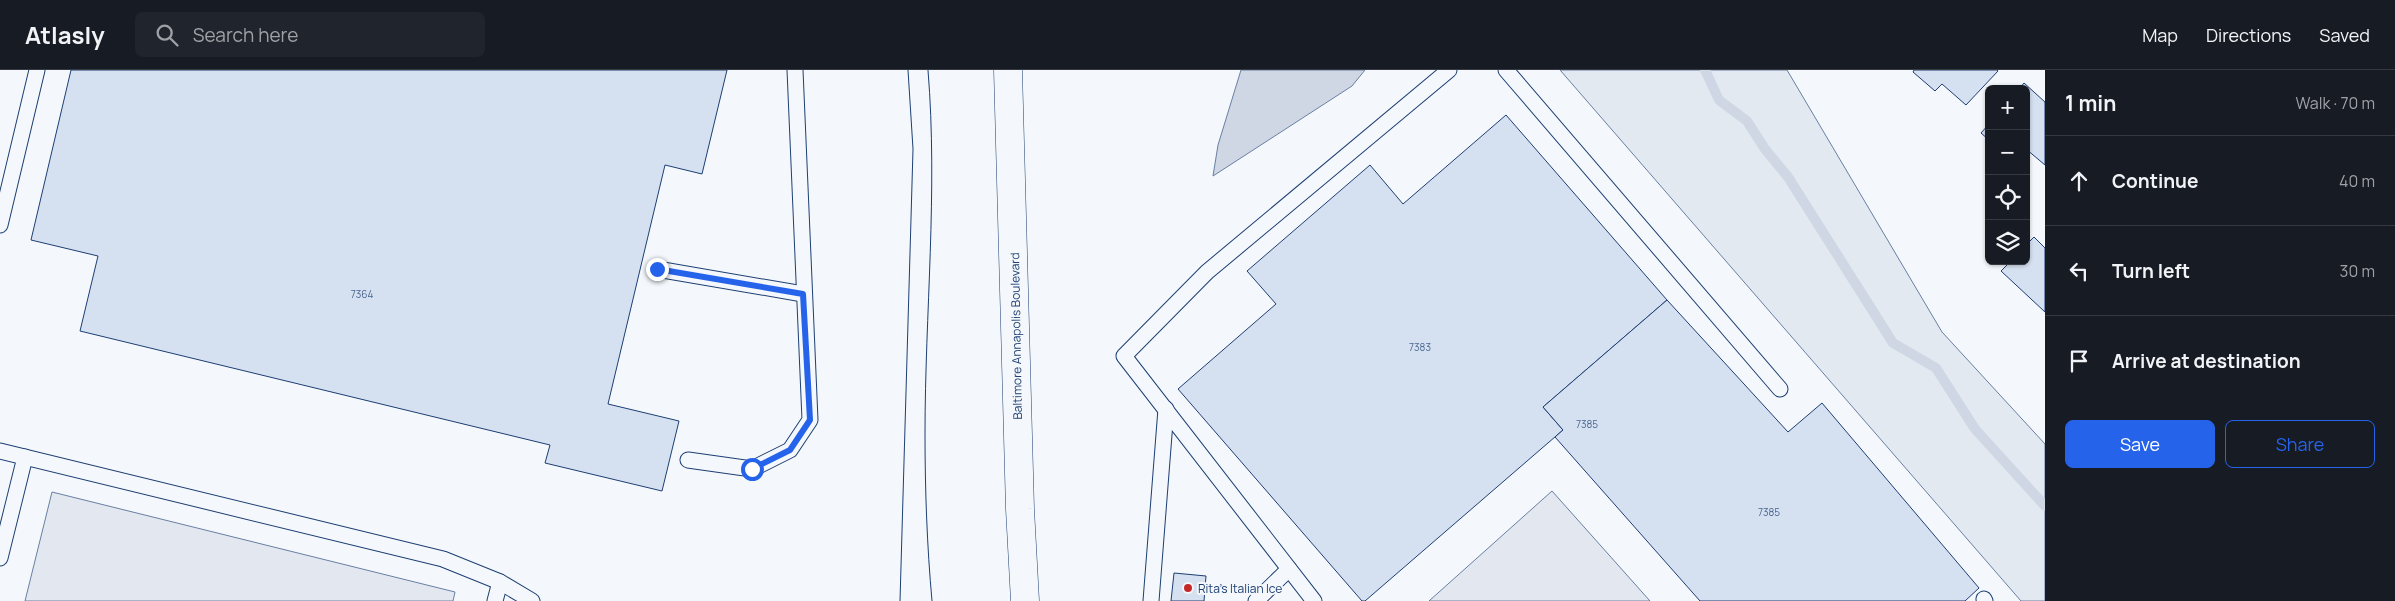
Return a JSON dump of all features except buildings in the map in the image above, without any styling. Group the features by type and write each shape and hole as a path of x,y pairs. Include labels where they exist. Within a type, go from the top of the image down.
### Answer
{"main road":[{"name":"Baltimore Annapolis Boulevard","path":"1008,70 1020,509 1025,601"}],"lane":[{"path":"0,225 37,70"},
{"path":"688,460 752,469 790,450 810,420 803,294 795,70"},
{"path":"1314,601 1124,356 1207,272 1449,70"},
{"path":"1506,70 1780,390"},
{"path":"657,269 803,294"},
{"path":"1151,601 1166,409"},
{"path":"0,451 443,559 500,582 532,601"},
{"path":"0,558 25,457"},
{"path":"1256,601 1289,569"},
{"path":"495,601 500,582"}],"shaded area":[{"path":"1241,70 1365,70 1352,86 1213,176 1218,145"},
{"path":"1560,70 1787,70 1942,332 2045,444 2045,601 2021,601"},
{"path":"1552,491 1650,601 1429,601"},
{"path":"52,492 455,592 453,601 25,601"}],"waterway":[{"path":"1705,70 1719,100 1747,121 1765,149 1788,177 1893,343 1936,368 1975,429 2045,506"}],"tram line":[{"path":"900,601 913,149 908,70"},
{"path":"928,70 932,161 925,455 932,601"}],"place":[{"name":"Rita's Italian Ice","path":"1188,588"}],"route":[{"path":"657,269 803,294 810,420 790,450 752,469"}]}
